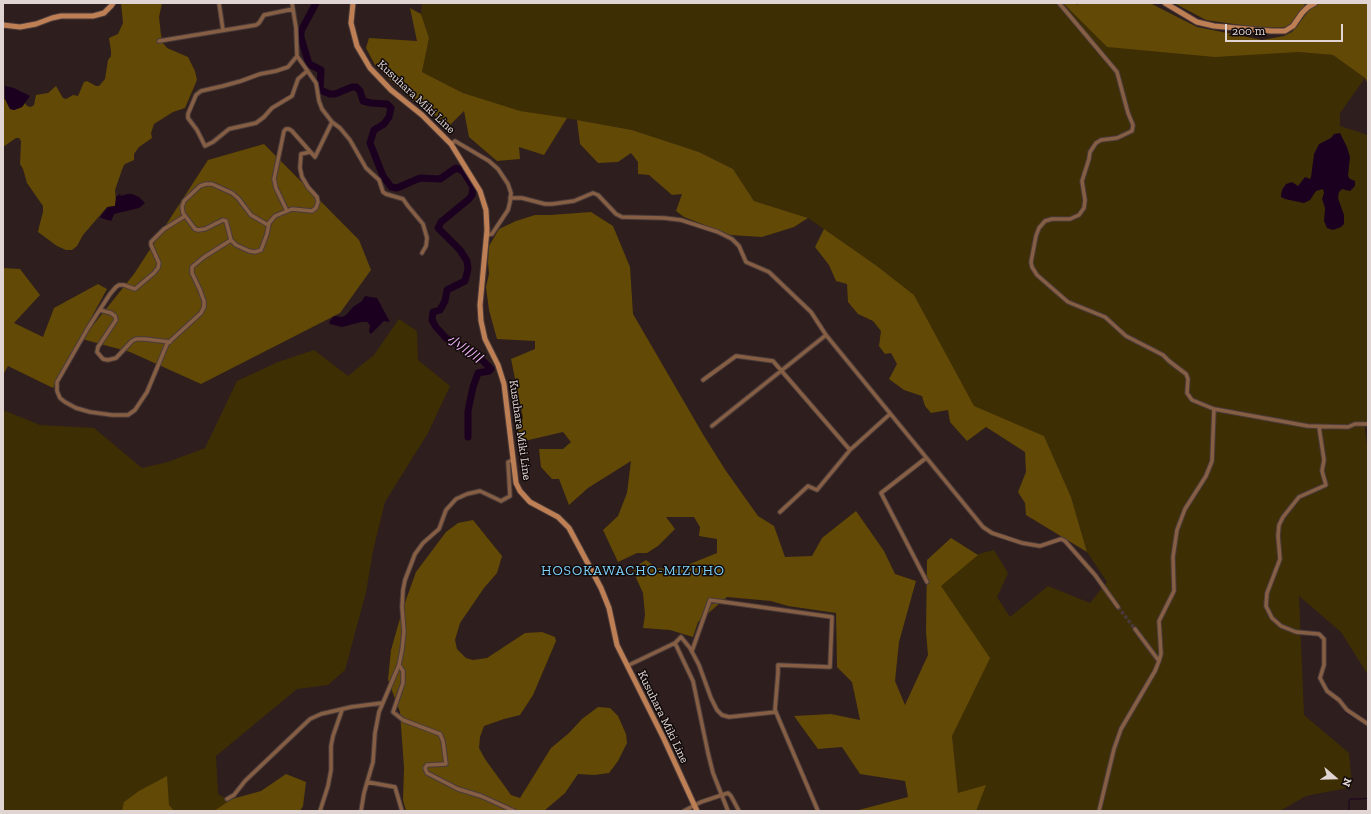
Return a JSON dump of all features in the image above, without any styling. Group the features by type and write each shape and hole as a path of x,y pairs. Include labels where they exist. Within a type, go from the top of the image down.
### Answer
{"main road":[{"path":"3,25 20,27 36,24 61,16 93,16 104,13 112,3"},
{"name":"Kusuhara Miki Line","path":"353,3 351,23 357,46 370,68 391,90 422,115 451,144 480,191 486,210 487,235 480,305 481,321 485,339 498,365 504,384 516,483 520,491 530,502 558,517 569,528 606,598 617,645 696,808"},
{"path":"1165,3 1197,22 1214,26 1285,31 1293,26 1308,7 1315,3"}],"street":[{"path":"219,3 223,30"},
{"path":"292,3 296,28 297,56 316,83 322,109 332,122 340,128 350,140 366,168 379,180 383,192 403,199 423,224 427,238 426,246 422,252"},
{"path":"1059,3 1117,72 1128,113 1133,125 1132,131 1117,138 1101,140 1096,143 1090,152 1082,181 1085,200 1084,208 1079,215 1070,218 1045,221 1039,228 1032,255 1032,267 1037,275 1068,302 1105,317 1126,336 1163,355 1186,374 1188,379 1187,393 1192,400 1214,409 1282,423 1319,427 1348,427 1355,424 1368,424"},
{"path":"160,41 256,25 264,15 294,9"},
{"path":"297,56 288,67 201,91 196,95 188,114 188,118 197,130 205,146 230,129 256,123 272,108 292,96 298,78 307,71"},
{"path":"287,211 276,188 274,179 284,131 289,129 292,131 315,157 332,122"},
{"path":"451,144 455,141 489,161 498,168 508,184 510,198 508,210 492,234 487,235"},
{"path":"268,225 251,216 238,198 232,193 212,184 200,186 184,201 182,207 185,216 192,226 198,230 205,230 223,220 226,221 231,240 239,247 255,252 261,250 271,219 287,211 300,209 312,211 316,208 318,202 317,197 302,177 300,168 301,154 310,152"},
{"path":"510,198 522,198 545,204 552,204 574,201 593,193 598,195 616,214 622,217 681,220 718,232 732,240 739,246 746,262 769,272 811,312 826,335 982,527 992,533 1022,543 1040,546 1061,539 1095,575 1118,607"},
{"path":"185,216 164,229 151,242 159,263 158,268 154,273 135,289 124,285 119,285 116,287 88,328 57,382 57,391 60,398 65,402 76,408 90,412 119,416 130,414 140,404 147,392 166,347 201,313 204,307 204,301 192,273 192,267 204,257 231,240"},
{"path":"100,310 111,313 115,316 116,320 98,347 97,352 103,359 108,360 116,358 132,341 136,339 170,342"},
{"path":"712,426 826,335"},
{"path":"703,380 736,356 773,361 850,450"},
{"path":"1099,811 1114,749 1121,729 1155,671 1159,661 1161,654 1159,621 1174,591 1174,557 1177,530 1185,509 1206,476 1212,461 1214,409"},
{"path":"780,512 808,486 817,490 850,450 890,414"},
{"path":"1319,427 1324,460 1322,472 1326,485 1299,497 1282,517 1279,525 1278,536 1280,558 1267,593 1266,606 1272,618 1280,626 1296,632 1319,634 1324,639 1324,666 1320,678 1327,691 1339,700 1347,710 1368,724"},
{"path":"926,458 881,493 927,582"},
{"path":"361,811 364,793 373,762 375,733 379,712 398,665 402,650 404,632 402,607 403,590 405,580 415,554 423,543 439,529 446,510 456,499 467,494 480,491 501,501 510,496 508,462 513,460"},
{"path":"692,651 710,600 832,617 830,667 778,665 776,712 818,811"},
{"path":"1135,629 1159,661"},
{"path":"627,666 675,643 681,637 692,651 717,710 722,715 729,717 776,712"},
{"path":"675,643 693,680 713,774 728,811"},
{"path":"398,665 403,671 402,683 393,712 403,720 440,734 443,741 446,764 427,765 425,768 427,773 458,789 481,796 514,811"},
{"path":"227,799 234,795 245,781 310,719 321,714 382,704"},
{"path":"320,811 328,786 331,770 331,746 333,736 342,710"},
{"path":"367,782 395,787 402,811"},
{"path":"684,811 696,808 728,793 739,811"}],"shaded area":[{"path":"121,3 162,3 159,17 163,43 167,48 188,57 195,71 197,80 185,108 173,112 154,124 151,133 152,138 139,147 134,154 134,160 125,164 123,167 115,190 115,206 107,207 83,235 77,246 72,250 66,250 57,246 38,232 43,206 27,183 20,164 21,141 19,138 16,138 3,147 3,100 5,99 10,109 14,110 22,107 25,103 27,106 31,107 34,105 36,95 48,93 56,86 63,98 66,99 73,95 78,96 84,82 87,81 99,86 105,79 108,60 111,56 109,38 118,34 123,23"},
{"path":"422,3 1063,3 1107,47 1298,52 1333,55 1365,78 1340,113 1340,126 1368,135 1368,422 1364,423 1368,452 1368,675 1341,632 1299,596 1304,715 1349,753 1352,787 1306,796 1280,811 961,811 936,585 951,561 994,550 1008,573 997,597 1010,617 1048,586 1090,603 1107,582 1087,552 1071,497 1044,436 974,407 914,295 877,266 808,218 754,201 733,169 699,152 632,130 517,111 463,93 422,72 429,38 421,14"},
{"path":"1063,3 1075,3 1078,5 1078,3 1150,3 1197,27 1262,40 1284,36 1292,32 1311,8 1320,3 1368,3 1368,84 1365,78 1333,55 1298,52 1215,57 1107,47"},
{"path":"1174,3 1304,3 1305,6 1289,27 1262,28 1206,20"},
{"path":"410,8 421,14 429,38 422,72 463,93 520,111 567,118 544,155 519,147 520,159 497,161 469,137 464,111 450,125 440,120 425,107 415,102 375,65 366,48 369,38 417,41"},
{"path":"5,86 14,88 30,96 22,107 14,110 10,109 5,99"},
{"path":"577,120 632,130 699,152 733,169 754,201 808,218 794,227 762,237 730,235 684,217 676,211 682,194 672,195 649,175 638,174 638,162 631,153 618,162 598,163 580,144"},
{"path":"1340,133 1350,157 1348,176 1350,179 1355,181 1355,186 1350,191 1342,189 1339,192 1338,198 1344,215 1344,224 1333,230 1327,228 1324,221 1325,208 1322,199 1324,193 1323,189 1316,191 1310,200 1304,203 1285,199 1281,197 1281,195 1286,184 1292,182 1298,186 1305,177 1310,179 1314,154 1319,144 1331,138 1334,134"},
{"path":"264,144 359,240 371,270 340,313 201,384 130,352 82,339 134,274 208,160"},
{"path":"120,194 121,196 132,194 139,197 145,203 139,208 114,214 111,221 101,218 100,217 108,207 115,206 116,197"},
{"path":"591,212 613,226 630,267 633,314 726,471 758,516 774,526 785,557 812,556 822,538 856,511 884,551 895,574 916,581 899,642 895,681 905,705 928,655 926,632 927,560 951,538 978,555 941,586 990,658 952,736 958,793 986,785 976,811 855,811 908,797 905,781 860,774 842,747 818,749 794,716 831,714 860,720 852,682 837,667 836,613 788,606 771,601 727,597 698,622 693,637 670,630 643,628 645,615 643,593 632,569 646,560 657,568 675,570 717,553 717,539 699,536 700,527 694,517 666,517 675,529 658,546 647,553 637,553 618,562 603,530 618,516 627,493 631,461 588,488 569,505 559,479 552,479 541,467 539,449 563,449 571,442 563,432 520,442 518,429 523,418 511,359 535,349 535,341 497,339 489,310 486,287 489,274 489,246 499,229 516,221 535,215"},
{"path":"824,229 877,266 914,295 974,406 1044,436 1071,497 1087,552 1026,515 1025,503 1018,492 1026,472 1025,452 986,427 967,441 950,422 948,410 931,413 925,406 922,396 904,390 889,379 897,364 891,353 885,354 879,346 881,331 873,321 858,314 848,302 847,284 836,281 829,265 815,247"},
{"path":"3,268 20,269 40,295 14,323 43,337 54,308 98,284 107,289 53,388 8,366 3,375"},
{"path":"365,296 377,298 390,322 384,321 371,334 369,332 370,325 367,322 342,327 330,324 329,322 334,316 342,317 346,315 353,307 362,301"},
{"path":"399,319 417,331 418,360 450,386 428,433 385,502 373,551 366,592 345,670 328,685 297,689 216,756 218,794 247,811 3,811 3,410 40,425 94,428 142,468 168,462 205,448 237,381 278,362 314,350 348,376 374,355"},
{"path":"473,520 502,556 497,573 484,588 460,623 455,640 457,649 466,658 473,660 487,658 525,633 542,632 555,637 556,641 533,695 520,715 484,726 480,737 479,748 485,759 511,795 520,798 551,748 569,733 582,719 598,707 610,708 618,716 626,734 627,743 618,761 609,773 594,775 578,774 565,793 544,811 406,811 403,800 404,768 400,712 388,680 391,650 403,608 416,572 446,532 458,523"},
{"path":"286,774 306,782 303,806 300,811 214,811 232,799 261,791"},
{"path":"167,776 169,805 174,811 122,811 124,802 139,791"}],"waterway":[{"name":"小川川","path":"316,3 301,31 301,38 309,64 321,70 320,90 330,94 335,94 352,87 356,87 360,91 363,101 387,104 391,108 389,117 384,124 374,130 370,143 383,176 391,187 397,188 420,178 440,179 456,168 463,171 473,187 472,195 469,199 441,222 438,228 460,250 467,261 468,269 465,281 447,290 445,301 440,310 433,312 432,320 446,338 480,358 491,369 489,371 478,373 473,387 468,411 468,437"},
{"path":"1338,701 1346,713 1355,718"},
{"path":"1347,811 1349,809 1350,799 1368,798"}],"tunnel":[{"path":"1118,607 1135,629"}],"district":[{"name":"HOSOKAWACHO-MIZUHO","path":"633,571"}]}
